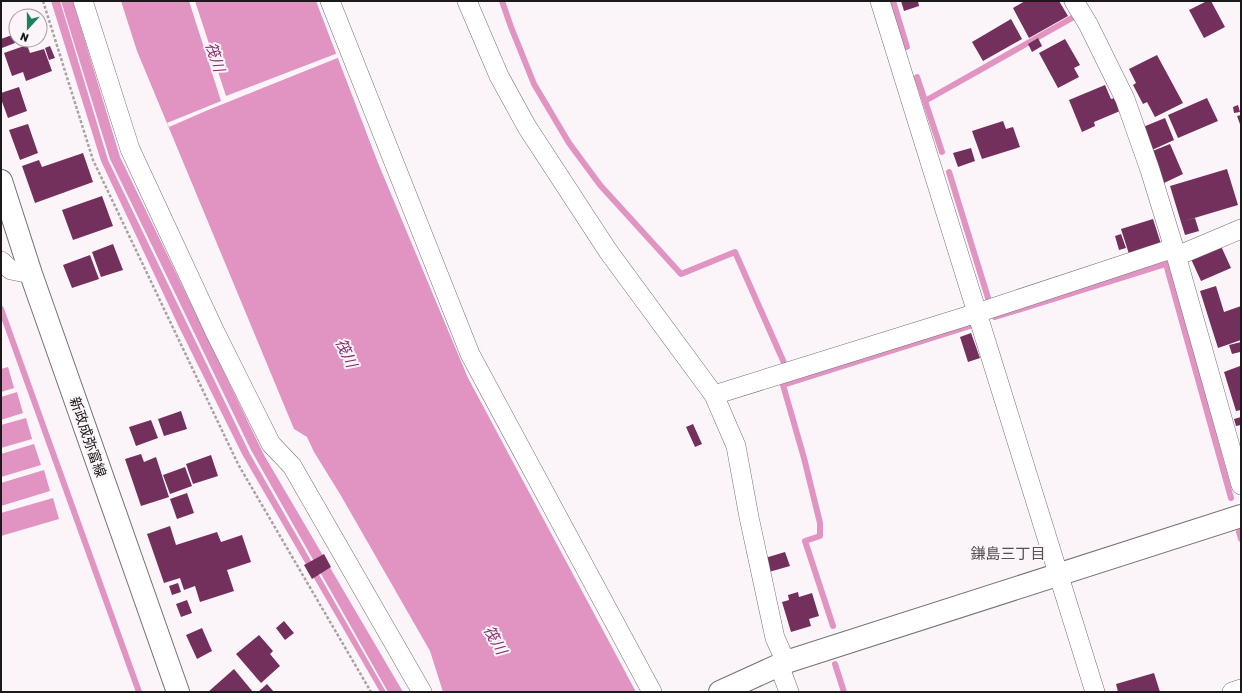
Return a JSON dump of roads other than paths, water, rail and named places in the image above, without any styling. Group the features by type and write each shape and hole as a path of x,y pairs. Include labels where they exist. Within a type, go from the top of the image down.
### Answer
{"street":[{"path":"83,1 130,149 215,332 271,444 292,466 422,692"},
{"path":"330,1 470,354 652,692"},
{"path":"467,1 498,76 527,127 608,251 714,395 736,446 749,517 775,638 783,663 789,692"},
{"path":"880,1 1095,692"},
{"path":"1074,1 1088,24 1125,99 1150,170 1176,252 1241,486"},
{"name":"新政成弥富線","path":"1,181 31,274 178,692"},
{"path":"714,395 1176,252 1241,229"},
{"path":"1,261 12,270 31,274"},
{"path":"720,692 783,663 1241,516"},
{"path":"1232,692 1241,689"}],"water":[{"path":"51,1 60,1 108,160 250,454 386,692 380,692 242,454 179,327 101,161"},
{"path":"61,1 73,1 120,157 264,455 403,692 388,692 251,450 110,159"},
{"name":"筏川","path":"121,1 316,1 378,163 468,378 636,692 443,692 430,651 340,494 314,452 307,437 294,429 137,51"},
{"path":"8,367 14,388 1,392 1,369"},
{"path":"17,392 23,413 1,420 1,397"},
{"path":"26,418 32,439 1,448 1,425"},
{"path":"34,444 41,465 1,477 1,454"},
{"path":"44,470 50,491 1,506 1,483"},
{"path":"53,498 59,519 1,536 1,513"}],"waterway":[{"path":"502,1 534,84 569,143 600,185 681,274 735,252 785,365"},
{"path":"893,1 907,47"},
{"path":"925,101 1072,18"},
{"path":"917,77 942,152"},
{"path":"949,172 989,301"},
{"path":"995,317 1166,264 1231,498"},
{"path":"1,309 139,692"},
{"path":"833,626 805,541 820,536 820,523 804,458 783,385 970,326"},
{"path":"1239,532 1241,539"},
{"path":"835,664 844,692"}],"district":[{"name":"鎌島三丁目","path":"1008,554"}]}
